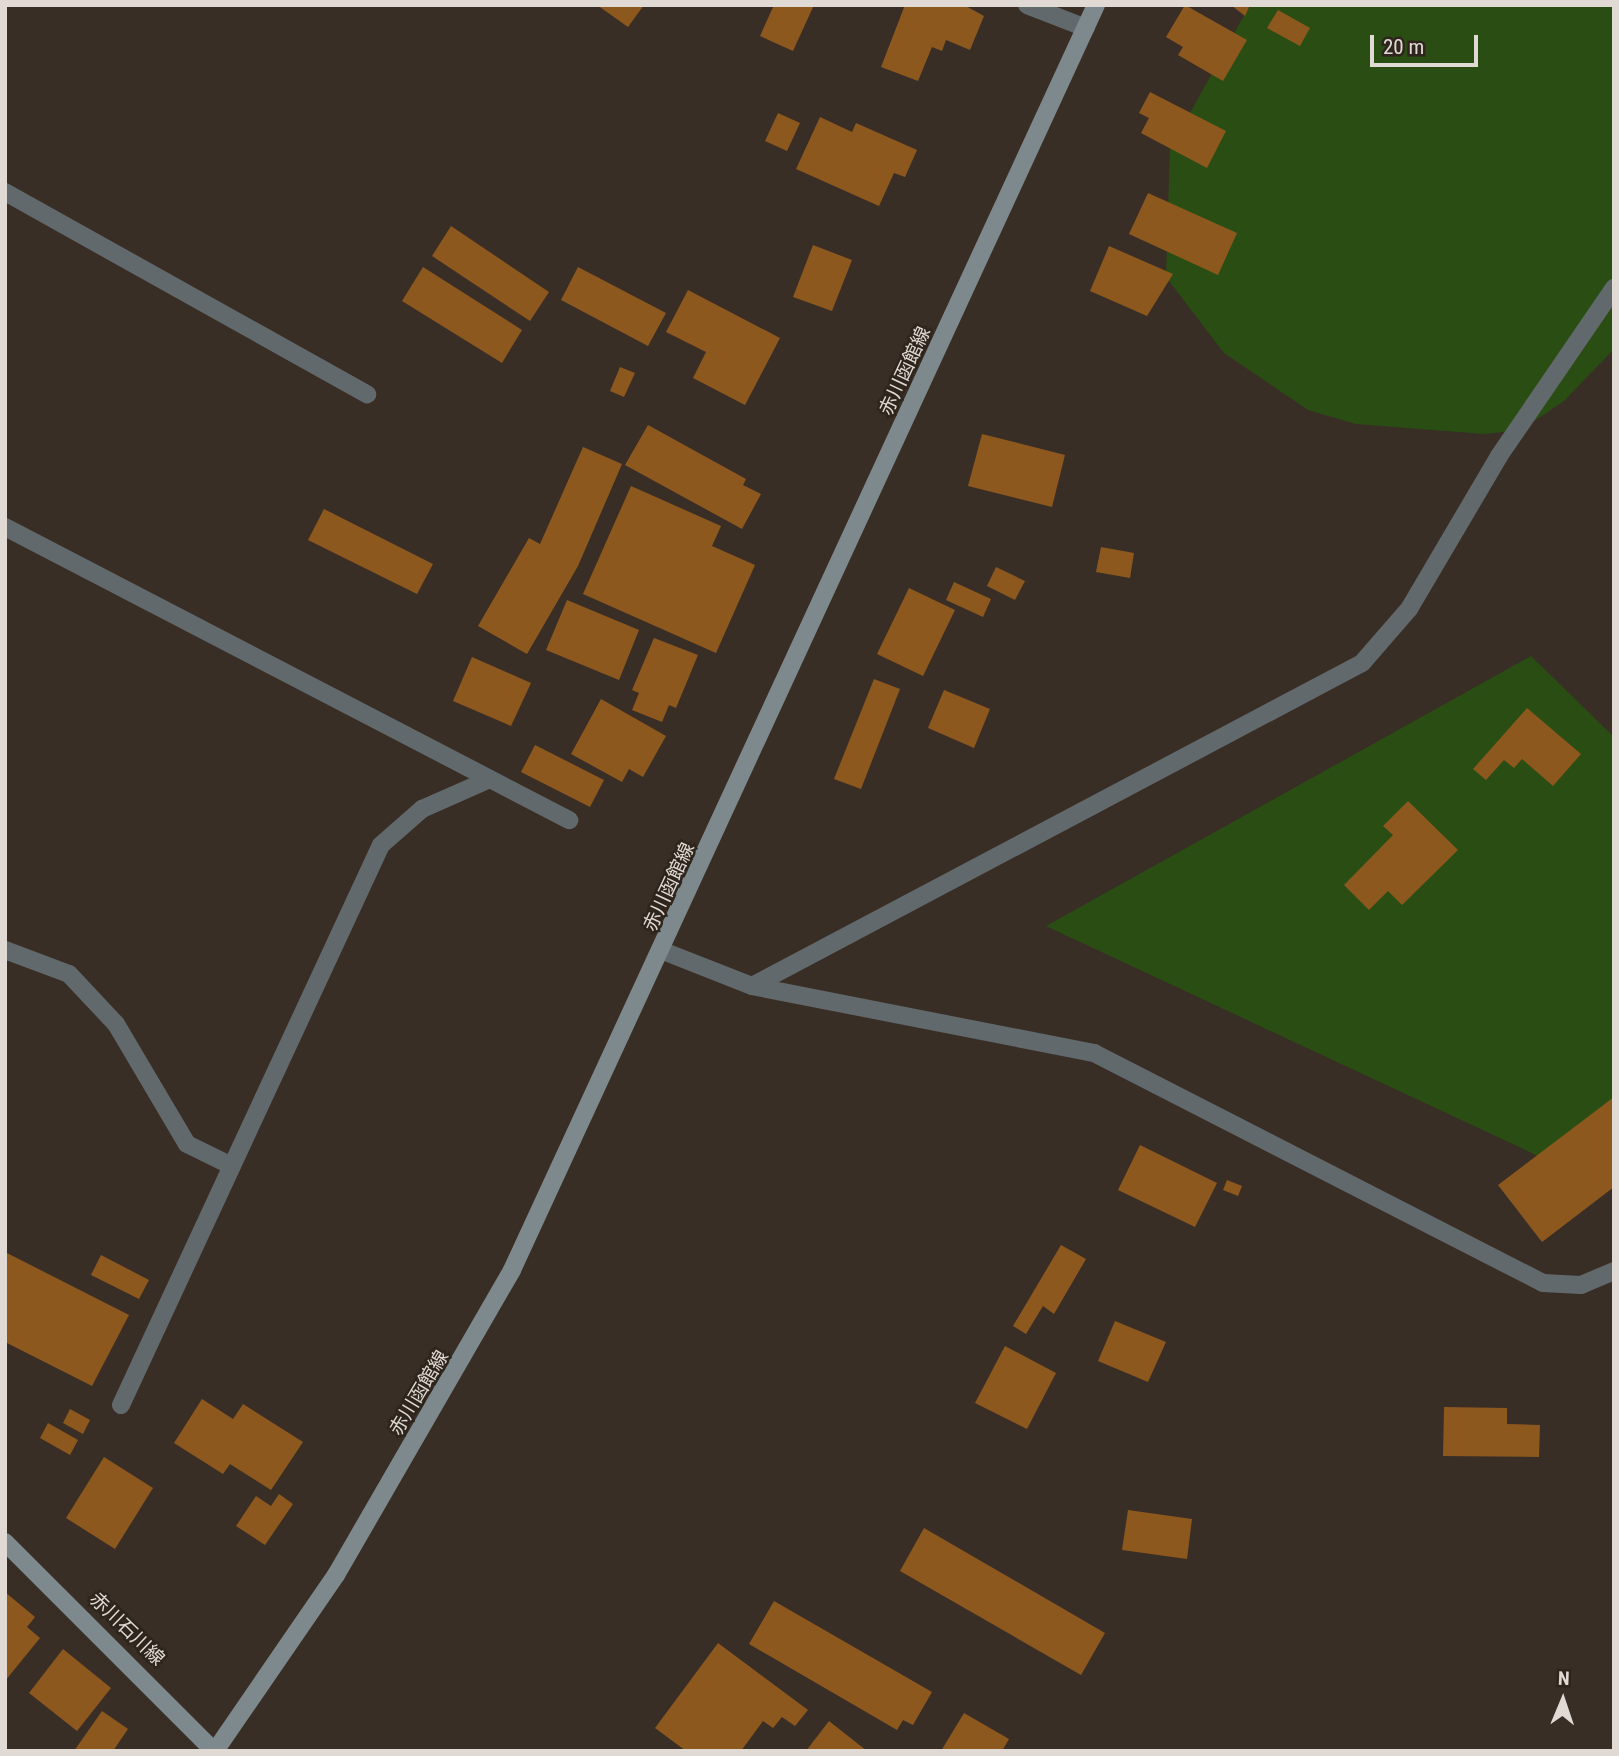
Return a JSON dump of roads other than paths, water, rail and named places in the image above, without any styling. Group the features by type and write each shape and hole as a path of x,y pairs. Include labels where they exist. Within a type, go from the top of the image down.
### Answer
{"main road":[{"name":"赤川函館線","path":"215,1751 336,1575 474,1342 663,951 1096,5"},
{"name":"赤川石川線","path":"5,1542 215,1751"}],"street":[{"path":"1027,5 1086,28"},
{"path":"5,192 367,394"},
{"path":"751,986 1363,663 1409,609 1499,456 1614,288"},
{"path":"5,527 569,820"},
{"path":"121,1405 381,845 422,809 490,779"},
{"path":"5,950 69,974 116,1024 187,1144 232,1166"},
{"path":"663,951 751,986 1094,1053 1544,1283 1581,1285 1614,1271"}]}
